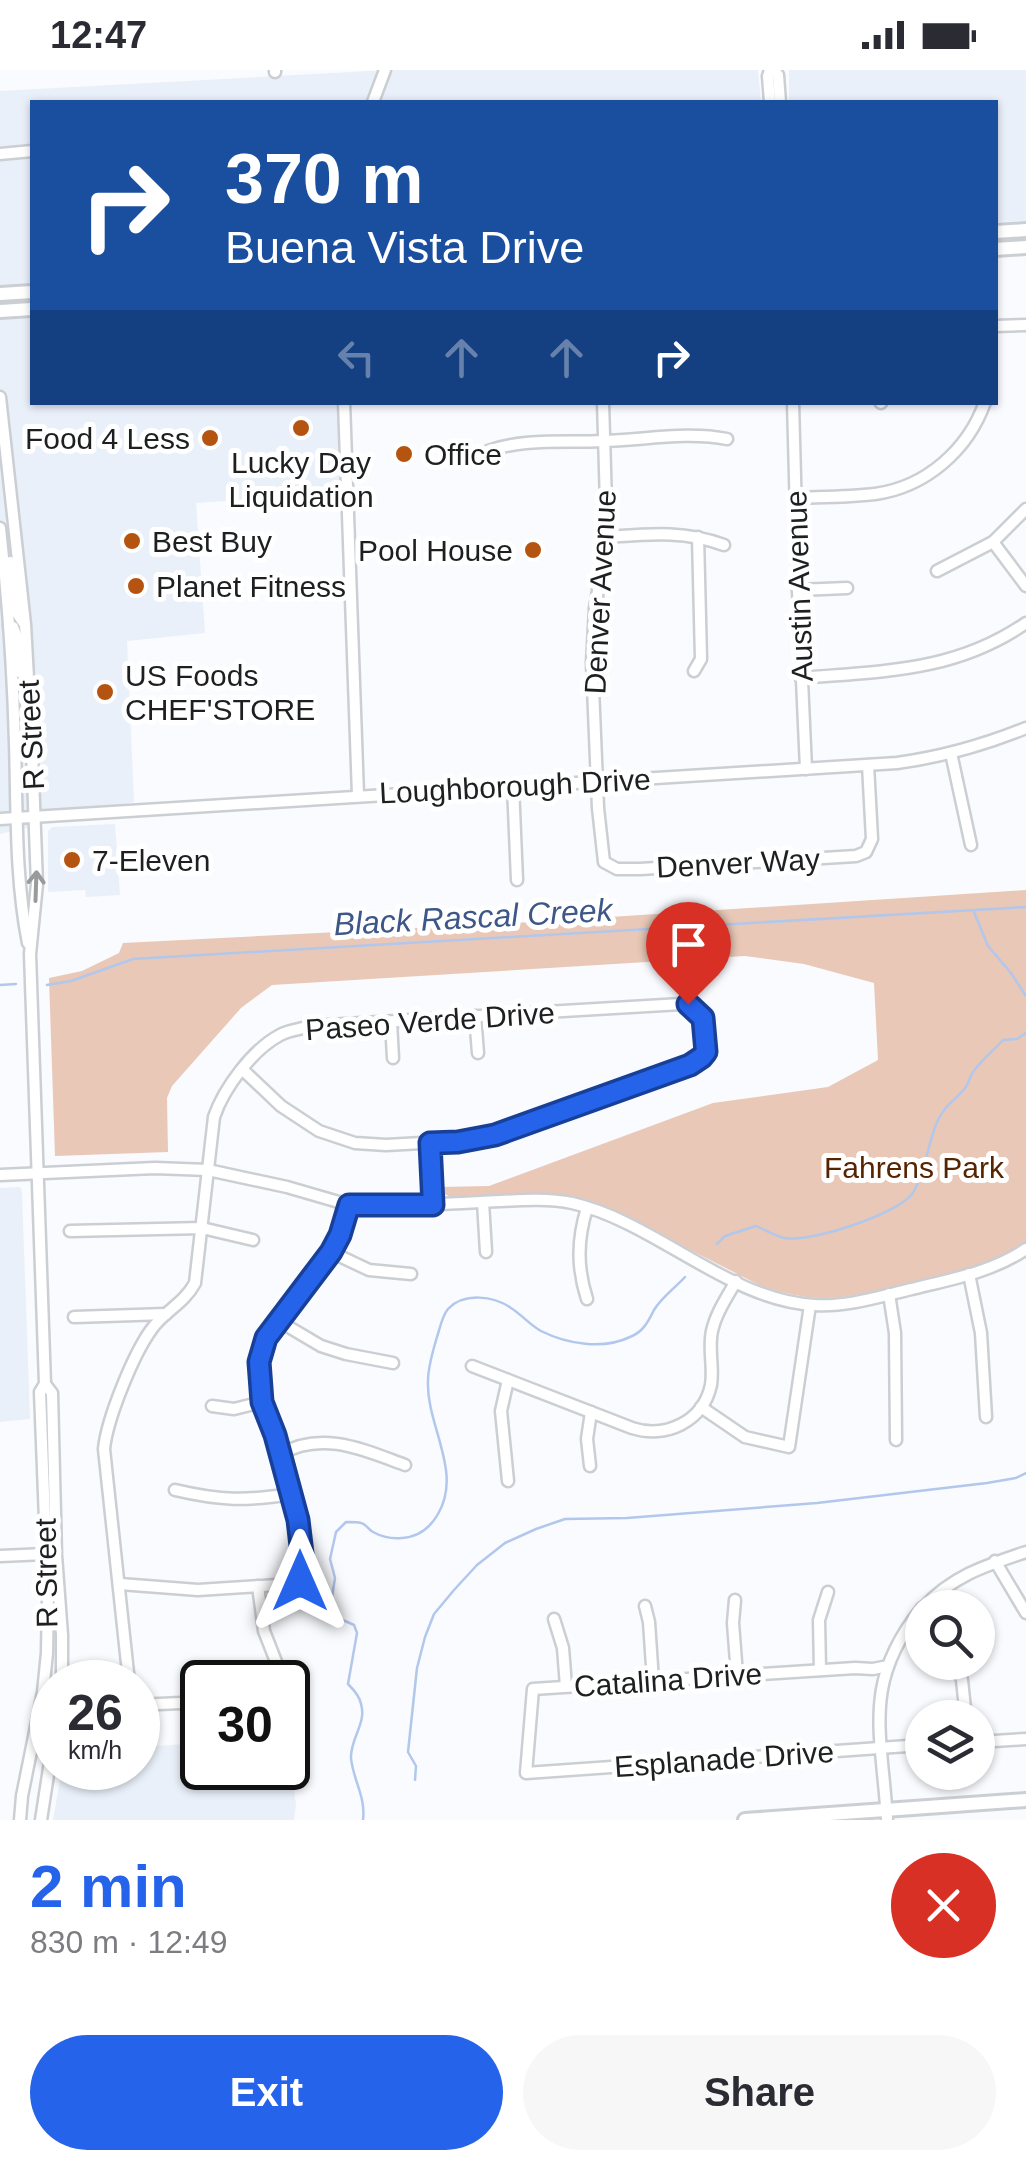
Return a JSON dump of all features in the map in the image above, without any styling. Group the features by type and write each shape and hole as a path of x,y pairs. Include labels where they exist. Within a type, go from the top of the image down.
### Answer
{"main road":[{"path":"998,232 1026,230"},
{"path":"998,249 1026,247"},
{"path":"0,294 30,292"},
{"path":"0,311 30,308"},
{"path":"745,1820 887,1815 1026,1800"}],"street":[{"path":"373,100 385,70"},
{"path":"772,70 778,75 772,100"},
{"path":"0,154 30,151"},
{"path":"998,326 1026,325"},
{"name":"R Street","path":"0,398 29,692 37,885 30,954 45,1384 40,1392 47,1654 20,1820"},
{"path":"344,405 358,795"},
{"name":"Denver Avenue","path":"598,781 592,650 594,608 607,537 603,405"},
{"name":"Austin Avenue","path":"793,405 806,769"},
{"path":"796,498 877,494 908,485 934,471 956,452 973,430 983,405"},
{"path":"488,451 514,444 704,435 726,439"},
{"path":"0,445 6,488 11,497"},
{"path":"937,571 993,542 1026,509"},
{"name":"R Street","path":"0,528 24,920 30,954"},
{"path":"607,537 674,533 724,545"},
{"path":"694,671 701,659 698,537"},
{"path":"993,542 1026,586"},
{"path":"2,548 10,563 15,610 25,624"},
{"path":"798,590 847,588"},
{"path":"801,678 906,670 936,663 993,642 1026,623"},
{"path":"9,626 17,634 22,681 29,692"},
{"name":"Loughborough Drive","path":"0,819 868,765 952,753 1026,728"},
{"path":"952,753 970,845"},
{"name":"Denver Way","path":"598,781 602,849 604,862 610,867 856,856 870,846 868,765"},
{"path":"514,786 516,880"},
{"name":"Paseo Verde Drive","path":"127,1660 104,1449 106,1434 152,1328 184,1302 195,1284 214,1117 222,1096 265,1044 284,1032 311,1026 682,1004 698,1011 705,1024 706,1052 690,1065 495,1135 430,1143"},
{"path":"475,1016 478,1053"},
{"path":"391,1022 393,1058"},
{"path":"243,1070 281,1106 328,1136 367,1144 430,1143 433,1205"},
{"path":"0,1175 155,1168 208,1170 349,1205 571,1203 626,1222 736,1281 776,1298 810,1305 838,1305 969,1274 1002,1263 1026,1249"},
{"path":"483,1202 486,1252"},
{"path":"120,1584 198,1590 300,1581 304,1571 298,1520 262,1402 259,1362 262,1346 277,1320 331,1252 349,1205"},
{"path":"587,1208 578,1263 587,1299"},
{"path":"70,1232 202,1228 252,1240"},
{"path":"331,1252 369,1270 411,1274"},
{"path":"969,1274 980,1333 986,1417"},
{"path":"472,1366 639,1430 660,1432 688,1421 701,1407 711,1385 712,1329 736,1281"},
{"path":"889,1294 895,1333 896,1440"},
{"path":"701,1407 745,1437 789,1446 810,1305"},
{"path":"74,1317 167,1314"},
{"path":"277,1320 321,1346 393,1363"},
{"path":"508,1380 501,1412 508,1481"},
{"name":"R Street","path":"45,1384 52,1393 61,1660"},
{"path":"212,1406 234,1408 262,1402"},
{"path":"590,1466 587,1430 591,1412"},
{"path":"280,1454 293,1447 330,1442 405,1465"},
{"path":"176,1490 226,1500 292,1494"},
{"path":"943,1590 995,1562 1026,1552"},
{"path":"0,1556 46,1554"},
{"path":"995,1562 1026,1613"},
{"path":"258,1586 264,1631 275,1660"},
{"path":"820,1670 819,1620 828,1592"},
{"path":"735,1600 736,1675"},
{"path":"645,1606 653,1681"},
{"path":"554,1619 564,1648 566,1686"},
{"path":"887,1815 879,1748 879,1706 888,1666 905,1632"},
{"name":"Catalina Drive","path":"526,1773 533,1689 888,1666"},
{"path":"995,1741 1026,1739"},
{"name":"Esplanade Drive","path":"526,1773 905,1746"},
{"path":"42,1820 46,1790"}],"shaded area":[{"path":"388,70 758,70 761,100 30,100 30,405 338,405 342,493 196,503 205,633 127,641 134,802 0,834 0,91"},
{"path":"789,70 1026,70 1026,221 998,222 998,100 789,100"},
{"path":"115,824 120,895 86,897 85,890 48,892 48,831 52,827"},
{"path":"18,1187 22,1193 30,1419 0,1422 0,1188"},
{"path":"180,1744 180,1790 294,1790 294,1820 53,1820 58,1790 160,1790 160,1746"}],"green space":[{"name":"Fahrens Park","path":"1026,890 1026,1243 965,1270 853,1295 801,1296 763,1287 584,1199 540,1193 451,1197 442,1193 441,1187 489,1186 713,1103 828,1087 878,1060 874,983 804,964 745,956 272,985 241,1008 172,1086 167,1098 168,1152 55,1156 49,978 82,971 119,953 123,943 533,922"}],"waterway":[{"name":"Black Rascal Creek","path":"47,985 71,981 133,959 1026,907"},
{"path":"974,912 988,946 1026,996"},
{"name":"Black Rascal Creek","path":"0,985 16,984"},
{"path":"717,1244 725,1236 756,1226 784,1238 812,1236 851,1226 903,1202 916,1187 944,1111 1003,1040 1017,1039 1026,1033"},
{"path":"363,1820 363,1804 351,1758 362,1711 348,1684 357,1633 354,1625 334,1616 331,1603 335,1578 330,1559 336,1532 346,1522 359,1522 383,1536 402,1538 423,1531 438,1514 447,1482 428,1381 432,1353 446,1312 462,1300 488,1299 504,1304 551,1336 585,1344 608,1343 638,1332 685,1277"},
{"path":"415,1780 416,1766 408,1752 417,1668 425,1637 434,1614 454,1590 505,1543 565,1519 817,1503 987,1483 1026,1473"}],"place":[{"name":"Lucky Day Liquidation","path":"301,428"},
{"name":"Food 4 Less","path":"210,438"},
{"name":"Office","path":"404,454"},
{"name":"Best Buy","path":"132,541"},
{"name":"Pool House","path":"533,550"},
{"name":"Planet Fitness","path":"136,586"},
{"name":"US Foods CHEF'STORE","path":"105,692"},
{"name":"7-Eleven","path":"72,860"}],"route":[{"path":"300,1581 304,1571 298,1520 262,1402 259,1362 262,1346 277,1320 331,1252 349,1205 433,1205 430,1143 495,1135 690,1065 706,1052 706,1044 703,1018 688,1004"}]}
